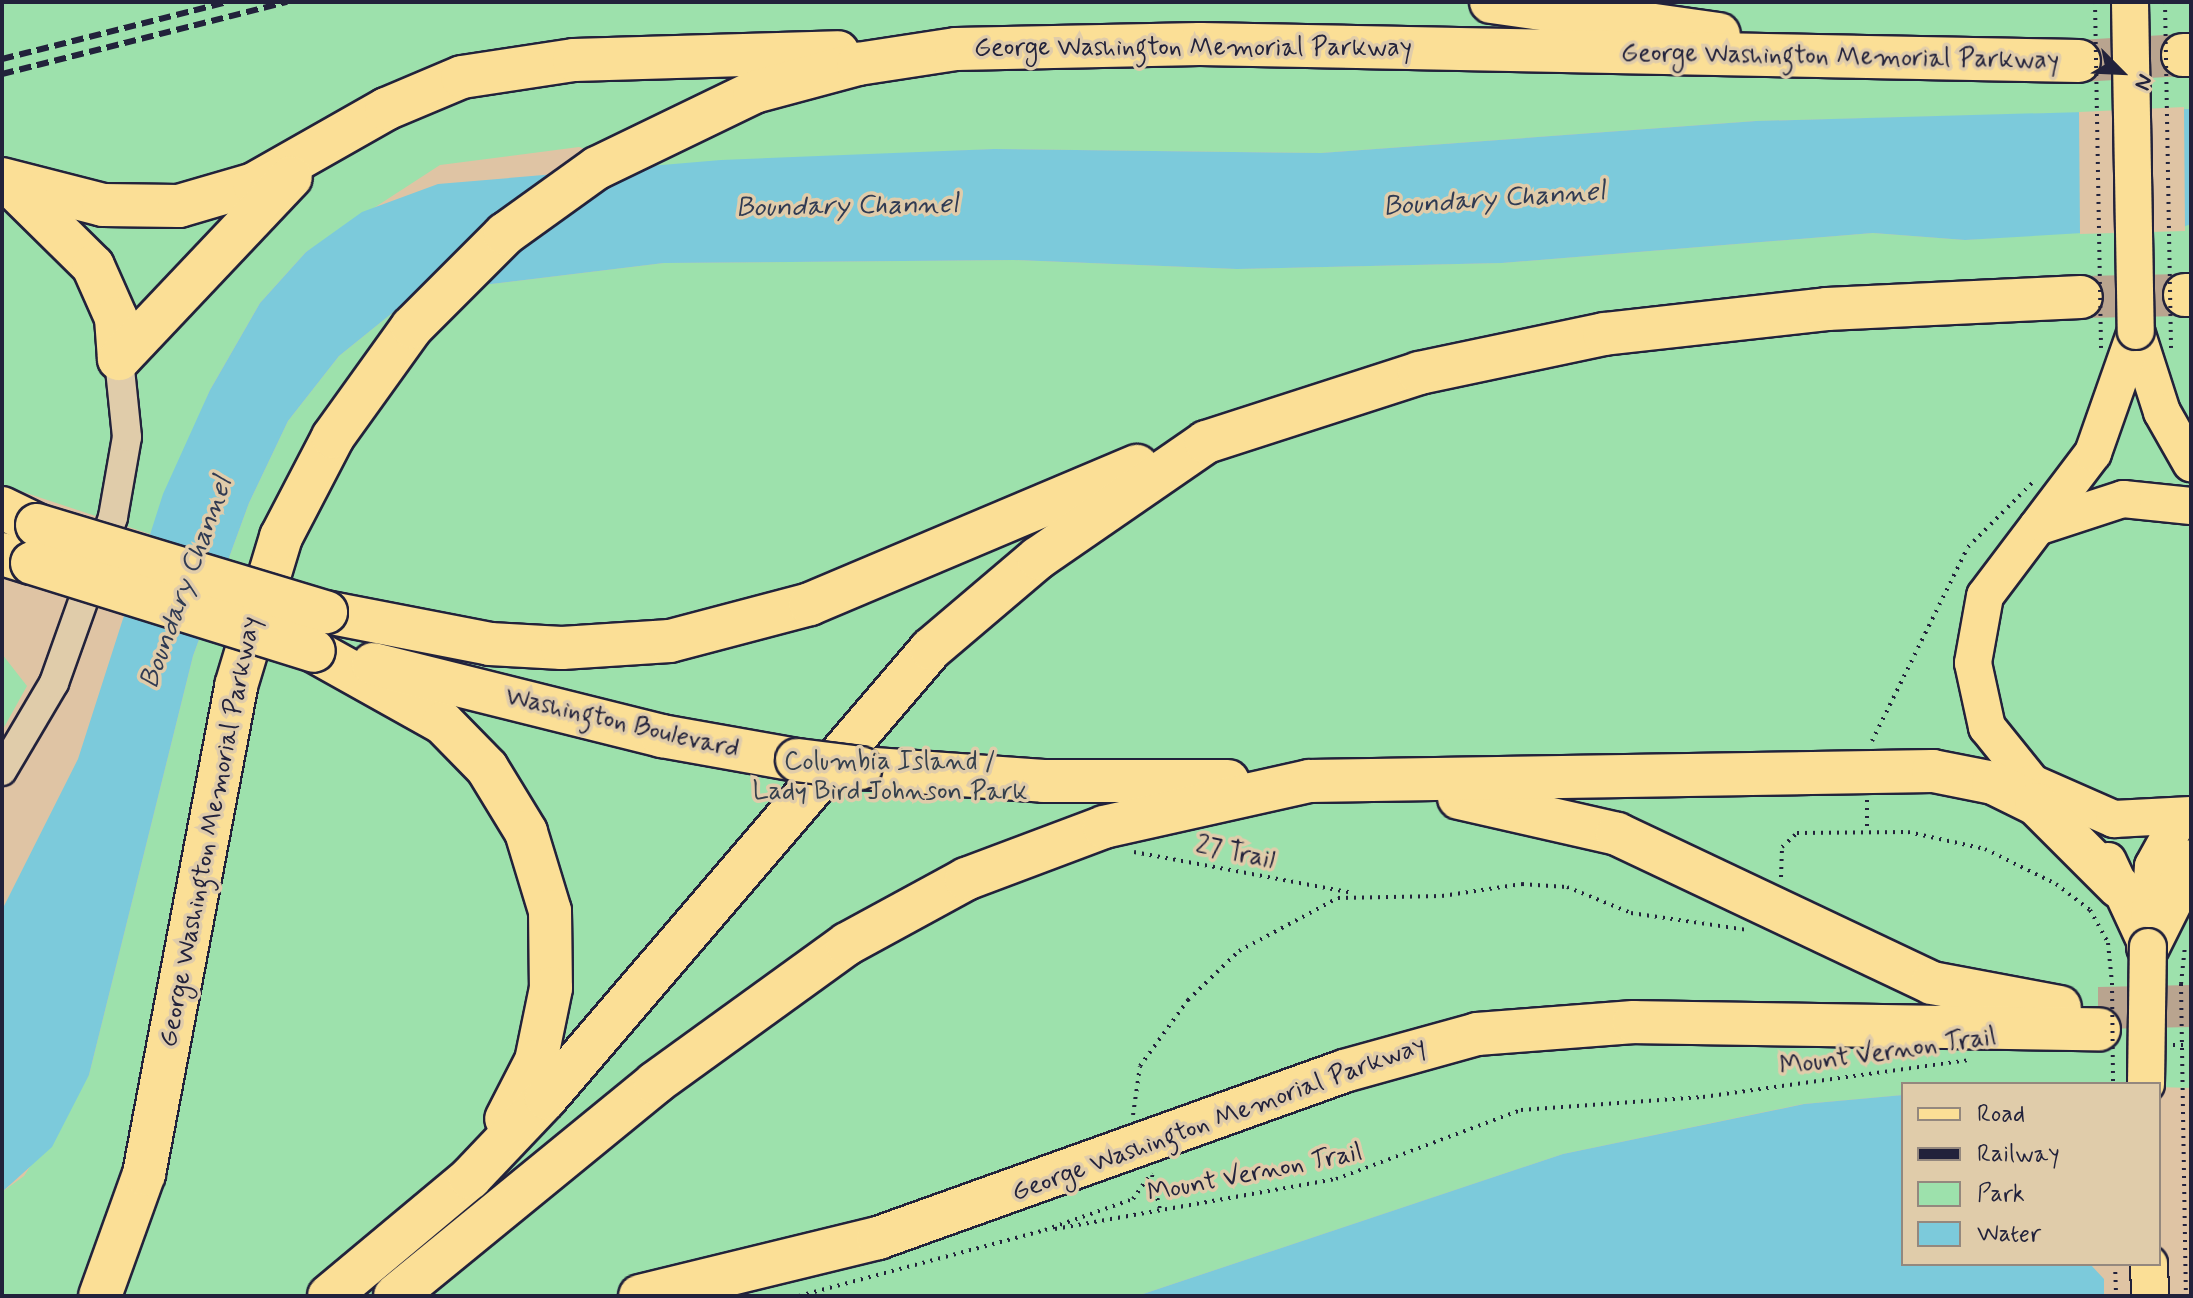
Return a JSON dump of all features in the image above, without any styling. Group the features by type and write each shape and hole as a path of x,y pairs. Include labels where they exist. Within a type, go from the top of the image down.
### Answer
{"highway":[{"path":"1491,2 1878,61"},
{"name":"George Washington Memorial Parkway","path":"100,1296 151,1140 254,610 313,470 383,363 505,234 631,147 754,92 906,54 1200,44 1878,61 2079,61"},
{"path":"2,180 103,205 166,207 230,194 438,86 517,66 664,56 906,54"},
{"path":"119,359 321,149"},
{"path":"2,180 43,211 93,266 116,318 119,359"},
{"path":"2,204 73,271 119,359"},
{"path":"329,1296 470,1178 931,649 1038,558 1206,442 1419,373 1604,334 1827,309 2081,297"},
{"name":"Washington Boulevard","path":"320,631 453,638 551,648 707,634 821,600 1206,442"},
{"name":"Washington Boulevard","path":"15,533 111,568 662,736 860,768 1044,781 1309,781"},
{"path":"320,631 471,749 515,809 545,884 553,962 542,1038 527,1081 470,1178"},
{"path":"1876,776 1936,757 2007,760"},
{"path":"395,1296 698,1050 911,906 1080,834 1309,781 1963,774 2024,796 2071,831 2119,887"},
{"path":"1364,780 1535,810 1617,834 1952,990 2103,1007"},
{"path":"2148,947 2191,861"},
{"name":"George Washington Memorial Parkway","path":"640,1296 878,1238 1344,1071 1477,1034 1634,1022 2103,1007"}],"main road":[{"path":"2130,2 2136,348 2162,412 2191,463"},
{"path":"2136,348 2093,453 1997,574 1976,628 1977,695 2007,760 2054,796 2093,833 2148,947"},
{"path":"2037,527 2123,499 2191,506"},
{"path":"2054,796 2114,819 2185,817"},
{"path":"2146,1082 2153,866 2185,817"},
{"path":"2149,1266 2150,1296"}],"street":[{"path":"2,771 54,683 113,517 127,437 119,359"}],"path":[{"path":"2095,2 2136,348"},
{"path":"2136,348 2165,2"},
{"path":"1867,830 1876,776"},
{"path":"1778,889 1781,851 1791,835 1867,830 1958,841 2056,884 2104,931 2103,1007 2113,1082"},
{"name":"27 Trail","path":"1124,851 1360,894 1442,896 1522,884 1567,887 1631,913 1729,931 1756,924"},
{"path":"1134,1121 1131,1089 1140,1066 1188,1000 1239,951 1360,894"},
{"path":"2186,1296 2181,984 2189,931"},
{"name":"Mount Vernon Trail","path":"799,1296 1045,1230 1349,1176 1521,1110 1703,1097 1977,1058"},
{"path":"1148,1164 1160,1211"},
{"path":"1045,1230 1133,1199 1151,1173"},
{"path":"2115,1266 2116,1296"}],"green space":[{"path":"2,2 2191,2 2191,110 1756,121 1321,153 994,149 646,167 579,147 440,165 306,252 260,303 210,390 150,534 2,485"},
{"name":"Columbia Island / Lady Bird Johnson Park","path":"2191,224 2191,1092 2161,1091 2161,1082 1901,1082 1901,1095 1803,1104 1563,1154 1137,1296 2,1296 2,1192 24,1176 89,1075 193,656 249,503 288,421 339,356 417,293 664,263 1014,260 1237,269 1502,263 1873,233 1965,240"},
{"path":"2,654 27,686 2,731"}],"water":[{"name":"Boundary Channel","path":"2191,109 2191,224 2183,227 1965,240 1873,233 1502,263 1237,269 1014,260 664,263 417,293 339,356 288,421 249,503 193,656 89,1075 52,1147 2,1192 2,910 78,759 163,494 210,390 260,303 306,252 362,212 438,184 721,160 994,149 1321,153 1756,121"},
{"path":"1901,1095 1901,1266 2161,1266 2191,1296 1137,1296 1563,1154 1804,1104"}],"pier":[{"path":"2184,107 2185,231 2080,234 2079,112"},
{"path":"2161,1087 2191,1088 2191,1296 2104,1296 2104,1279 2092,1266 2161,1266"}],"tunnel":[{"path":"2079,61 2183,55"},
{"path":"2081,297 2185,295"},
{"path":"2098,1008 2191,1006"}],"railway":[{"path":"2,59 227,2"},
{"path":"2,74 287,2"}]}
